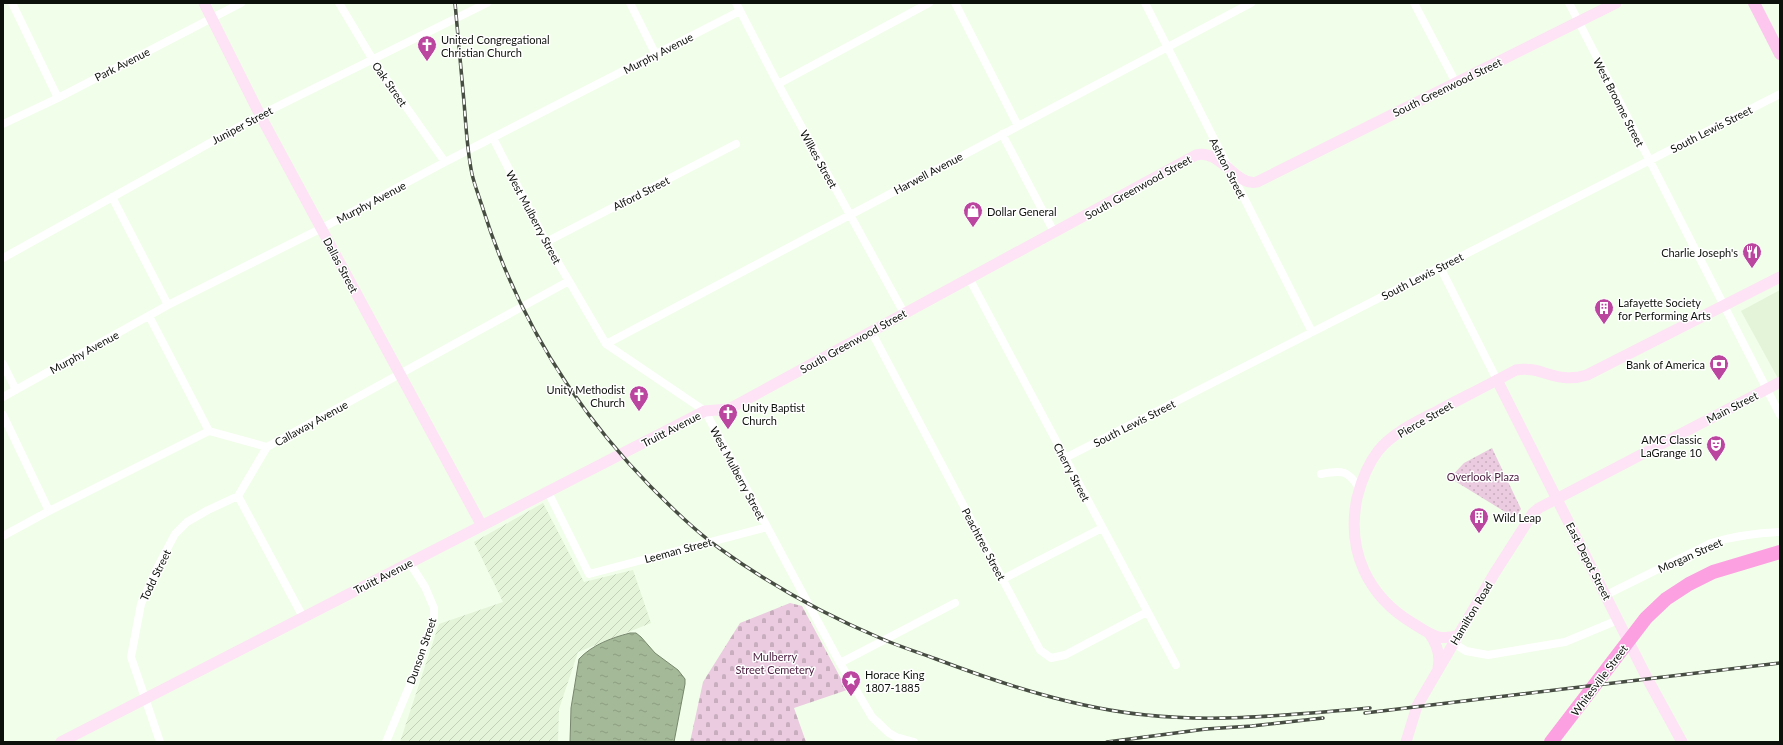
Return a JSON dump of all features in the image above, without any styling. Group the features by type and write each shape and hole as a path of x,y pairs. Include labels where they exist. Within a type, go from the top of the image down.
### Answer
{"highway":[{"name":"Whitesville Street","path":"1551,742 1646,618 1666,599 1700,578 1725,568 1780,552"}],"main road":[{"path":"1754,3 1780,54"}],"street":[{"path":"12,3 58,98"},
{"name":"Dallas Street","path":"204,3 260,114 482,526"},
{"name":"Park Avenue","path":"3,124 58,98 241,3"},
{"name":"Oak Street","path":"340,3 373,60 445,162"},
{"name":"Juniper Street","path":"3,258 260,114 487,3"},
{"path":"630,3 656,55"},
{"path":"778,84 929,3"},
{"path":"955,3 1018,126"},
{"name":"Ashton Street","path":"1145,3 1312,332"},
{"name":"Harwell Avenue","path":"606,344 1250,3"},
{"path":"1414,3 1456,83"},
{"name":"West Broome Street","path":"1569,3 1780,415"},
{"name":"South Greenwood Street","path":"705,411 728,409 1196,155 1202,154 1210,156 1246,181 1256,182 1616,3"},
{"name":"Murphy Avenue","path":"3,397 168,305 322,228 445,162 656,55 738,7"},
{"name":"Wilkes Street","path":"738,7 778,84 904,313"},
{"name":"South Lewis Street","path":"1065,458 1780,94"},
{"path":"1002,134 1054,232"},
{"name":"West Mulberry Street","path":"493,138 546,242 606,344 705,411 840,663 879,726 896,737 914,742"},
{"name":"Alford Street","path":"546,242 736,144"},
{"path":"112,197 168,305"},
{"path":"1440,267 1497,380"},
{"name":"Pierce Street","path":"1456,639 1442,638 1429,633 1391,607 1381,597 1368,578 1356,546 1354,519 1359,488 1373,458 1387,442 1405,429 1516,370 1524,368 1556,378 1570,379 1583,377 1780,277"},
{"name":"Cherry Street","path":"969,278 1176,665"},
{"name":"Callaway Avenue","path":"209,431 267,447 569,281"},
{"path":"3,536 49,511 209,431 149,316"},
{"name":"Peachtree Street","path":"871,331 1040,650 1051,658 1065,655 1147,612"},
{"path":"3,364 16,390"},
{"name":"East Depot Street","path":"1497,380 1618,620 1682,742"},
{"name":"Main Street","path":"1557,498 1780,382"},
{"name":"Truitt Avenue","path":"61,742 705,411"},
{"path":"3,415 49,511"},
{"path":"267,447 238,496 303,617"},
{"path":"1321,474 1337,471 1345,472 1352,477 1359,488"},
{"name":"Leeman Street","path":"548,492 589,574 768,527"},
{"name":"Todd Street","path":"160,742 131,657 141,604 157,568 175,534 187,522 238,496"},
{"name":"Hamilton Road","path":"1406,742 1417,706 1533,513 1557,498"},
{"path":"1003,579 1102,528"},
{"name":"Morgan Street","path":"1606,595 1711,543 1727,538 1760,533 1780,532"},
{"name":"Dunson Street","path":"386,742 418,663 434,617 434,608 425,587 409,562"},
{"path":"840,663 955,602"},
{"path":"1456,639 1466,652 1488,655 1565,642 1618,620"},
{"path":"1429,633 1437,647 1439,663 1437,671"}],"shaded area":[{"path":"1780,290 1780,382 1741,311"},
{"path":"543,503 584,582 633,570 651,623 578,652 559,709 558,742 400,742 439,624 503,602 474,542"}],"green space":[{"name":"Overlook Plaza","path":"1492,448 1521,509 1515,518 1450,478 1464,463"},
{"name":"Mulberry Street Cemetery","path":"790,603 802,606 847,690 794,708 806,742 690,742 703,682 740,623"}],"water":[{"path":"630,633 636,633 641,637 655,653 678,670 685,679 674,742 570,742 571,708 579,659 584,654 602,643"}],"railway":[{"path":"455,3 467,138 472,174 498,251 513,288 551,359 596,425 650,486 683,518 710,541 757,574 797,598 859,629 887,641 987,677 1066,701 1119,712 1202,718 1258,717 1370,708"},
{"path":"1365,713 1780,663"},
{"path":"1107,742 1206,729 1252,726 1323,718"}],"place":[{"name":"United Congregational Christian Church","path":"427,62"},
{"name":"Dollar General","path":"973,228"},
{"name":"Charlie Joseph's","path":"1752,269"},
{"name":"Lafayette Society for Performing Arts","path":"1604,325"},
{"name":"Bank of America","path":"1719,381"},
{"name":"Unity Methodist Church","path":"639,412"},
{"name":"Unity Baptist Church","path":"728,430"},
{"name":"AMC Classic LaGrange 10","path":"1716,462"},
{"name":"Wild Leap","path":"1479,534"},
{"name":"Horace King 1807-1885","path":"851,697"}]}
